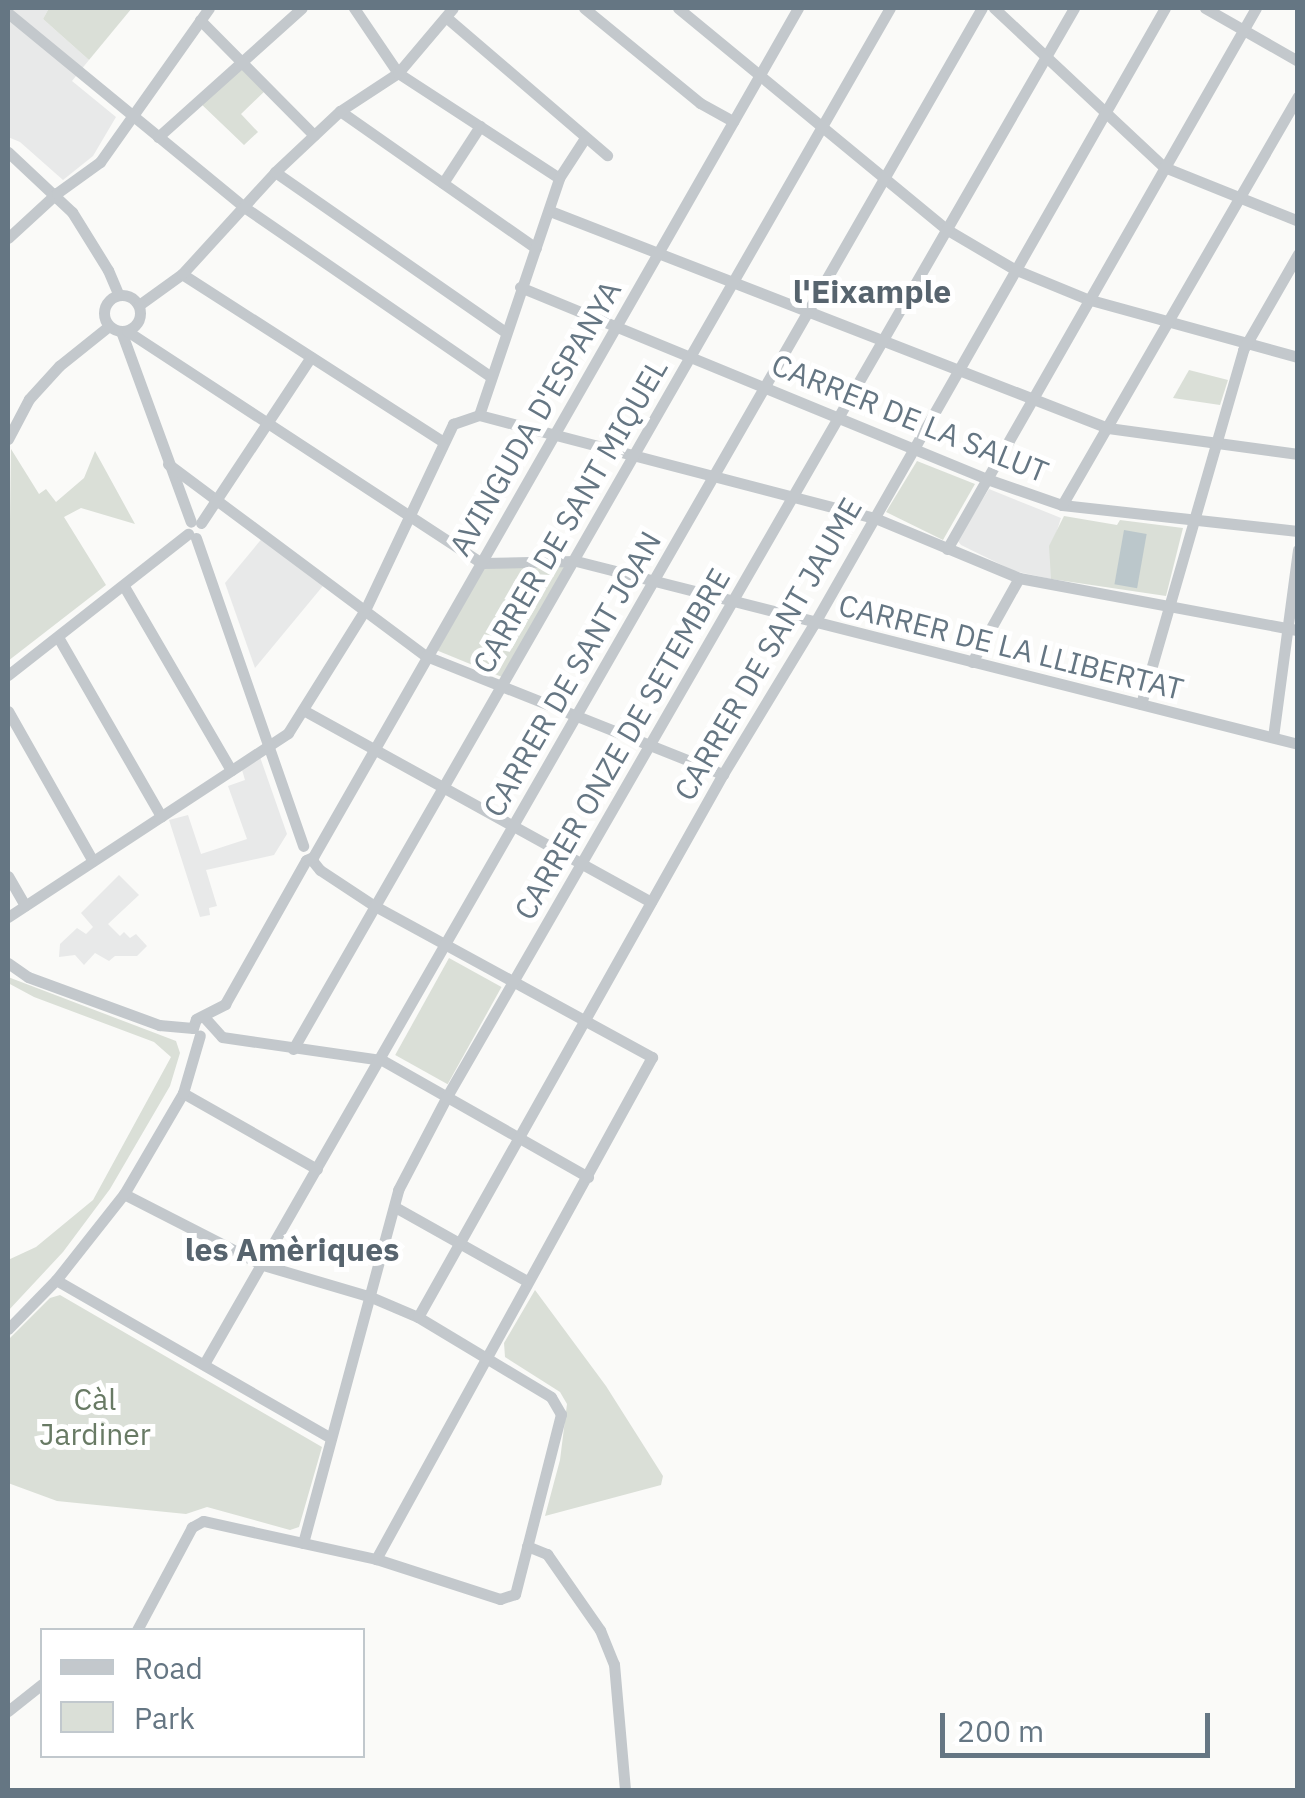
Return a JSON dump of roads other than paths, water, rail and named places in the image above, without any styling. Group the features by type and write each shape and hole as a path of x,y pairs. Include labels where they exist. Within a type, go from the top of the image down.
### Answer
{"street":[{"path":"8,238 57,193 100,162 209,8"},
{"path":"158,138 302,8"},
{"path":"354,8 398,74 559,178"},
{"path":"584,8 700,103 733,122"},
{"path":"678,8 946,229 1014,269 1088,299 1298,357"},
{"name":"AVINGUDA D'ESPANYA","path":"197,1032 196,1019 208,1022 225,1004 798,8"},
{"name":"CARRER DE SANT MIQUEL","path":"293,1048 890,8"},
{"name":"CARRER DE SANT JOAN","path":"204,1364 382,1060 576,713 982,8"},
{"path":"994,8 1164,167 1298,222"},
{"name":"CARRER ONZE DE SETEMBRE","path":"303,1543 398,1190 446,1098 1074,8"},
{"name":"CARRER DE SANT JAUME","path":"418,1317 723,774 814,624 1165,8"},
{"path":"1206,8 1298,61"},
{"path":"947,548 1256,8"},
{"path":"8,13 244,207 491,377"},
{"path":"9,433 30,399 59,366 119,329 137,324 139,306 182,274 276,172 340,111 398,74 450,13 607,155"},
{"path":"200,20 314,135"},
{"path":"1062,505 1298,96"},
{"path":"340,111 536,248"},
{"path":"443,183 480,126"},
{"path":"479,415 559,178 585,138"},
{"path":"8,152 57,193 108,270 118,294"},
{"path":"276,172 505,332"},
{"path":"550,211 657,256 1108,428 1298,454"},
{"path":"1141,704 1246,344 1298,254"},
{"path":"182,274 444,442"},
{"name":"CARRER DE LA SALUT","path":"520,287 987,479 1062,505 1298,531"},
{"path":"118,294 130,296 139,306"},
{"path":"118,294 104,308 119,329 194,529 268,748 309,854 320,870 373,905 652,1057 376,1559"},
{"path":"119,329 482,562"},
{"path":"8,675 125,588 194,529 220,500 310,358"},
{"path":"8,917 268,748 305,711 366,608 453,424 479,415 632,458 795,494 874,518 1020,578 1292,629"},
{"path":"168,464 426,656 723,774"},
{"path":"1274,738 1292,629 1298,550"},
{"name":"CARRER DE LA LLIBERTAT","path":"482,562 576,561 1298,744"},
{"path":"972,662 1020,578"},
{"path":"125,588 230,770"},
{"path":"58,637 161,816"},
{"path":"8,710 92,861"},
{"path":"305,711 651,902"},
{"path":"8,876 24,905"},
{"path":"8,964 28,976 159,1025 197,1032 183,1093 124,1194 56,1280 8,1329"},
{"path":"208,1022 222,1037 382,1060 588,1178"},
{"path":"183,1093 317,1168"},
{"path":"124,1194 263,1265 371,1297 418,1317 551,1397 561,1414 515,1594 500,1599 376,1559 203,1521 197,1524 137,1628"},
{"path":"395,1207 527,1281"},
{"path":"56,1280 331,1438"},
{"path":"527,1546 547,1554 600,1630 614,1664 625,1790"},
{"path":"8,1711 40,1686"}],"district":[{"name":"l'Eixample","path":"872,291"},
{"name":"les Amèriques","path":"292,1249"}],"park label":[{"name":"Càl Jardiner","path":"95,1416"}]}
